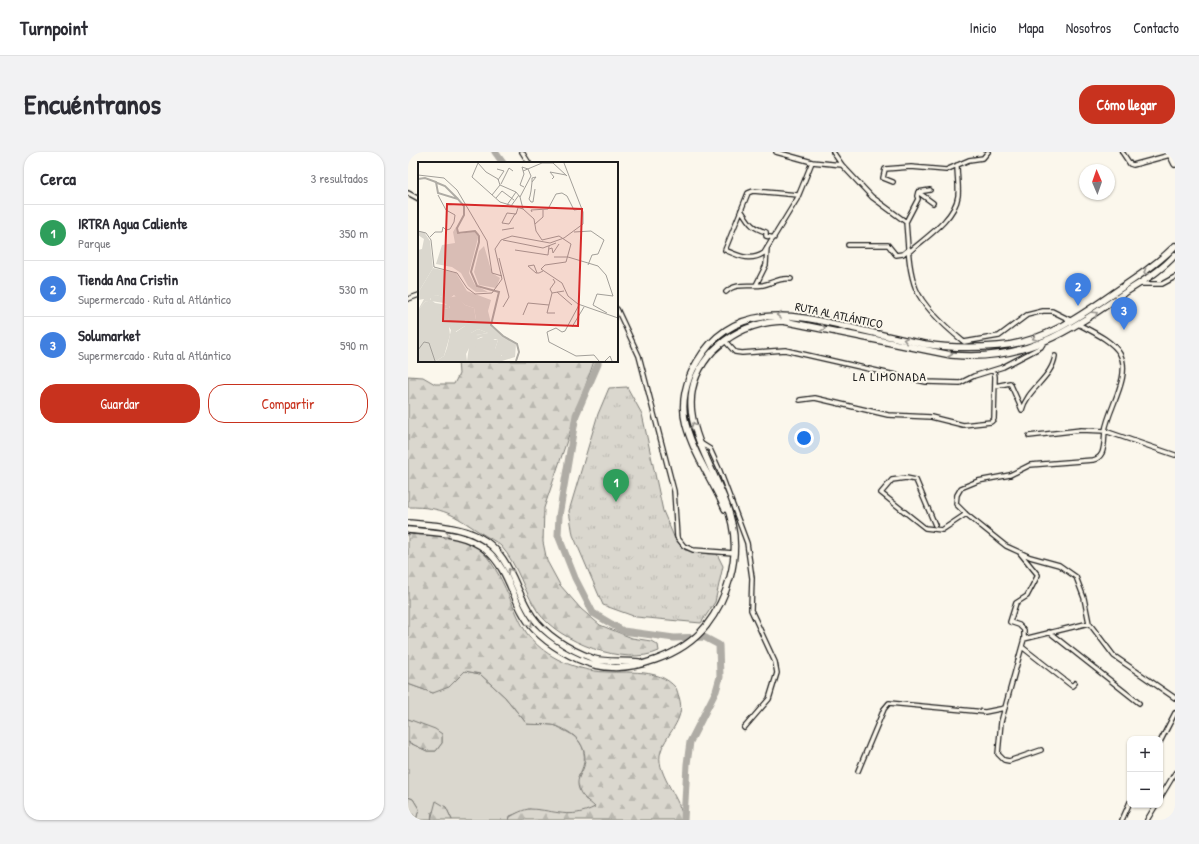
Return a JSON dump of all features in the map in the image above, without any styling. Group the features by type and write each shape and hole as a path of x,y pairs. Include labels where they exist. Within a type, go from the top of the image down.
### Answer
{"highway":[{"path":"1170,154 1175,164"},
{"name":"RUTA AL ATLÁNTICO","path":"732,554 729,525 724,508 690,436 684,410 686,385 692,370 701,355 724,332 746,320 756,317 775,315 800,316 927,344 950,347 998,346 1028,340 1073,321 1152,268 1175,246"},
{"name":"RUTA AL ATLÁNTICO","path":"408,530 469,538 488,551 495,559 526,619 534,630 568,654 596,666 618,666 644,662 669,655 690,643 710,621 730,580 733,526 728,509 700,444 692,414 690,397 693,384 707,358 725,340 749,326 783,321 839,331 927,351 967,356 1003,354 1045,342 1079,324 1138,284 1175,256"},
{"name":"RUTA AL ATLÁNTICO","path":"408,523 470,532 497,550 508,567 532,615 539,624 561,643 596,659 644,662"}],"street":[{"path":"522,152 528,162"},
{"path":"776,152 812,162 842,165"},
{"path":"789,156 792,152"},
{"path":"833,152 842,165 872,197 906,222"},
{"path":"893,182 883,178 885,169 911,167 946,170 969,160 983,158 988,152"},
{"path":"1122,152 1130,164 1133,165 1170,154"},
{"path":"798,195 753,191 748,193 725,250 740,256 756,258 764,253 798,195 812,162"},
{"path":"848,245 888,245 896,255 903,254 909,250 942,225 954,207 958,197 957,165"},
{"path":"918,192 930,190"},
{"path":"918,192 918,198 906,222 909,250 917,290 932,314 964,342 998,336 1028,315 1043,311 1052,311 1079,324 1115,348 1122,360 1123,376 1105,431 1102,454 1098,459 1030,465 1010,475 978,481 961,488 957,495 956,504 966,514 1006,546 1030,557 1060,565 1076,577 1084,598 1089,623 1114,656 1175,698"},
{"path":"918,192 933,203"},
{"path":"408,193 418,198"},
{"path":"741,210 750,225 756,229 766,232 766,236 774,238"},
{"path":"756,285 766,265 767,248"},
{"path":"1138,284 1162,284 1175,277"},
{"path":"726,292 730,288 739,285 756,285 772,283 784,278 791,279"},
{"path":"408,298 418,295"},
{"path":"618,311 639,356 674,491 676,537 684,546 693,550 732,554"},
{"path":"725,340 735,352 742,353 785,350 926,382 960,383 974,376 1003,367 1041,347 1045,342"},
{"path":"995,386 1010,383 1022,410 1026,399 1050,370 1055,356"},
{"path":"800,400 816,398 888,414 931,417 962,425 991,422 994,419 994,370"},
{"path":"1029,436 1082,430 1105,431 1175,455"},
{"path":"700,444 710,449 747,543 752,578 751,610 775,662 777,673 769,699 744,728"},
{"path":"934,525 916,480 906,478 892,480 882,493 925,528 942,530 966,514"},
{"path":"1018,551 1038,575 1027,596 1016,603 1011,617 1010,622 1019,625 1024,630 1024,638 1001,722 998,754 1000,757 1008,761 1041,750"},
{"path":"1024,638 1089,623"},
{"path":"1050,632 1139,703"},
{"path":"1022,647 1072,686 1075,683"},
{"path":"858,771 884,709 889,703 985,712 1005,708"},
{"path":"1163,736 1175,713"},
{"path":"1163,793 1175,773"},
{"path":"1122,820 1127,808"},
{"path":"1147,820 1154,808"}],"green space":[{"path":"458,362 594,362 544,508 543,542 547,561 560,585 581,609 600,625 632,638 651,641 658,645 659,651 645,655 629,656 611,654 577,642 561,633 548,623 538,612 507,553 499,544 455,516 431,508 408,507 408,376 423,377 435,384 454,384 459,374"},
{"path":"627,387 642,414 663,511 675,539 685,550 717,554 723,566 715,602 701,623 636,617 603,605 573,535 569,511 598,414 609,388"},
{"path":"408,534 454,538 468,542 478,548 487,557 495,569 526,632 538,646 557,659 568,664 590,670 605,672 638,672 659,676 676,688 681,706 680,713 678,720 662,747 660,763 662,771 679,804 683,820 509,820 510,817 528,809 570,814 586,811 595,807 582,795 578,786 585,760 584,751 580,742 569,732 552,725 527,724 505,697 480,674 465,671 449,687 433,693 408,684"},
{"path":"465,671 480,674 505,697 527,724 555,726 576,738 581,744 584,756 582,770 578,777 585,799 596,806 583,815 558,815 529,809 510,816 509,820 452,820 446,807 432,812 431,820 416,820 419,809 413,799 408,797 408,742 427,751 436,751 442,743 442,734 408,719 408,684 433,693"},
{"path":"408,719 435,729 442,734 442,743 436,751 427,751 408,742"},
{"path":"408,797 413,799 419,809 416,820 408,820"},
{"path":"436,801 446,807 452,820 431,820"}],"waterway":[{"path":"495,152 502,162"},
{"path":"598,362 576,415 559,516 558,535 575,578 593,613 623,631 674,638 704,637 719,645 720,677 716,691 690,742 687,764 684,820"}],"place":[{"name":"Tienda Ana Cristin","path":"1078,306"},
{"name":"Solumarket","path":"1124,330"},
{"name":"IRTRA Agua Caliente","path":"616,502"}],"district":[{"name":"LA LIMONADA","path":"890,376"}]}
